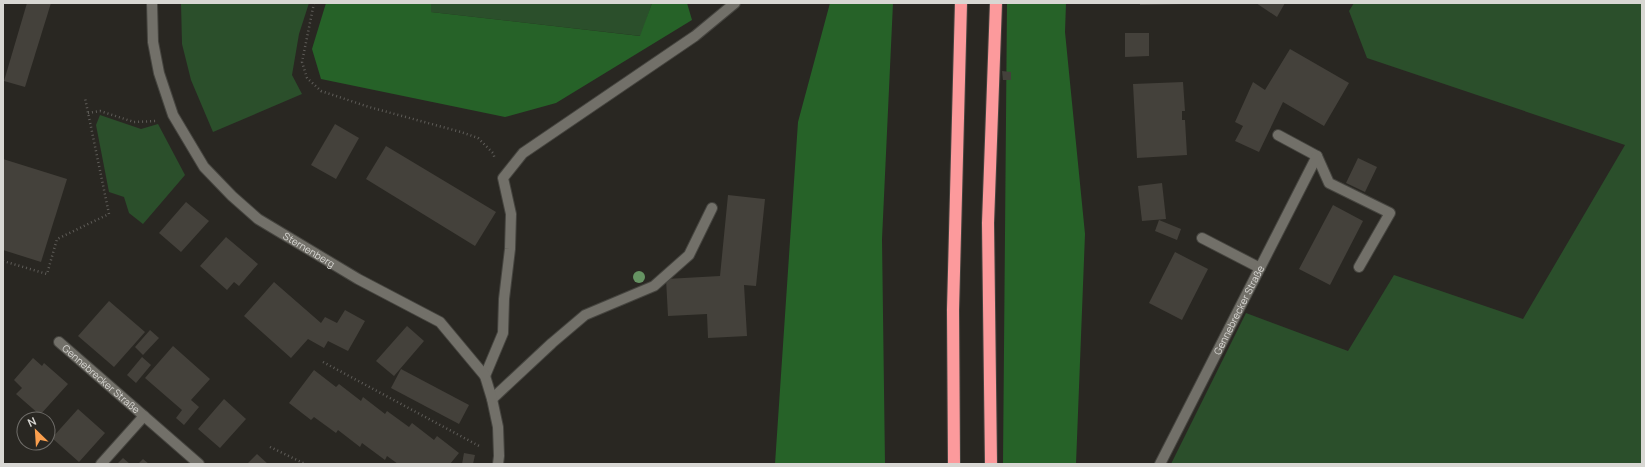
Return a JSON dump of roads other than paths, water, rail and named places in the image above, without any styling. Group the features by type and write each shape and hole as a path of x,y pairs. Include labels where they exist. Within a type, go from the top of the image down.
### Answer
{"highway":[{"path":"954,464 953,310 961,3"},
{"path":"991,464 988,223 996,3"}],"street":[{"name":"Sternenberg","path":"152,3 154,42 158,65 173,114 204,167 232,196 258,219 358,279 440,322 484,376 492,399 498,427 499,460"},
{"path":"484,376 503,333 504,299 510,249 510,214 503,178 522,153 695,36 734,3"},
{"path":"1278,136 1317,156 1330,183 1390,213 1359,268"},
{"name":"Gennebrecker Straße","path":"1160,464 1317,156"},
{"path":"492,399 552,343 585,315 654,286 689,255 712,208"},
{"path":"1202,238 1260,268"},
{"name":"Gennebrecker Straße","path":"59,342 199,464"},
{"name":"Gennebrecker Straße","path":"101,464 144,416"}]}
